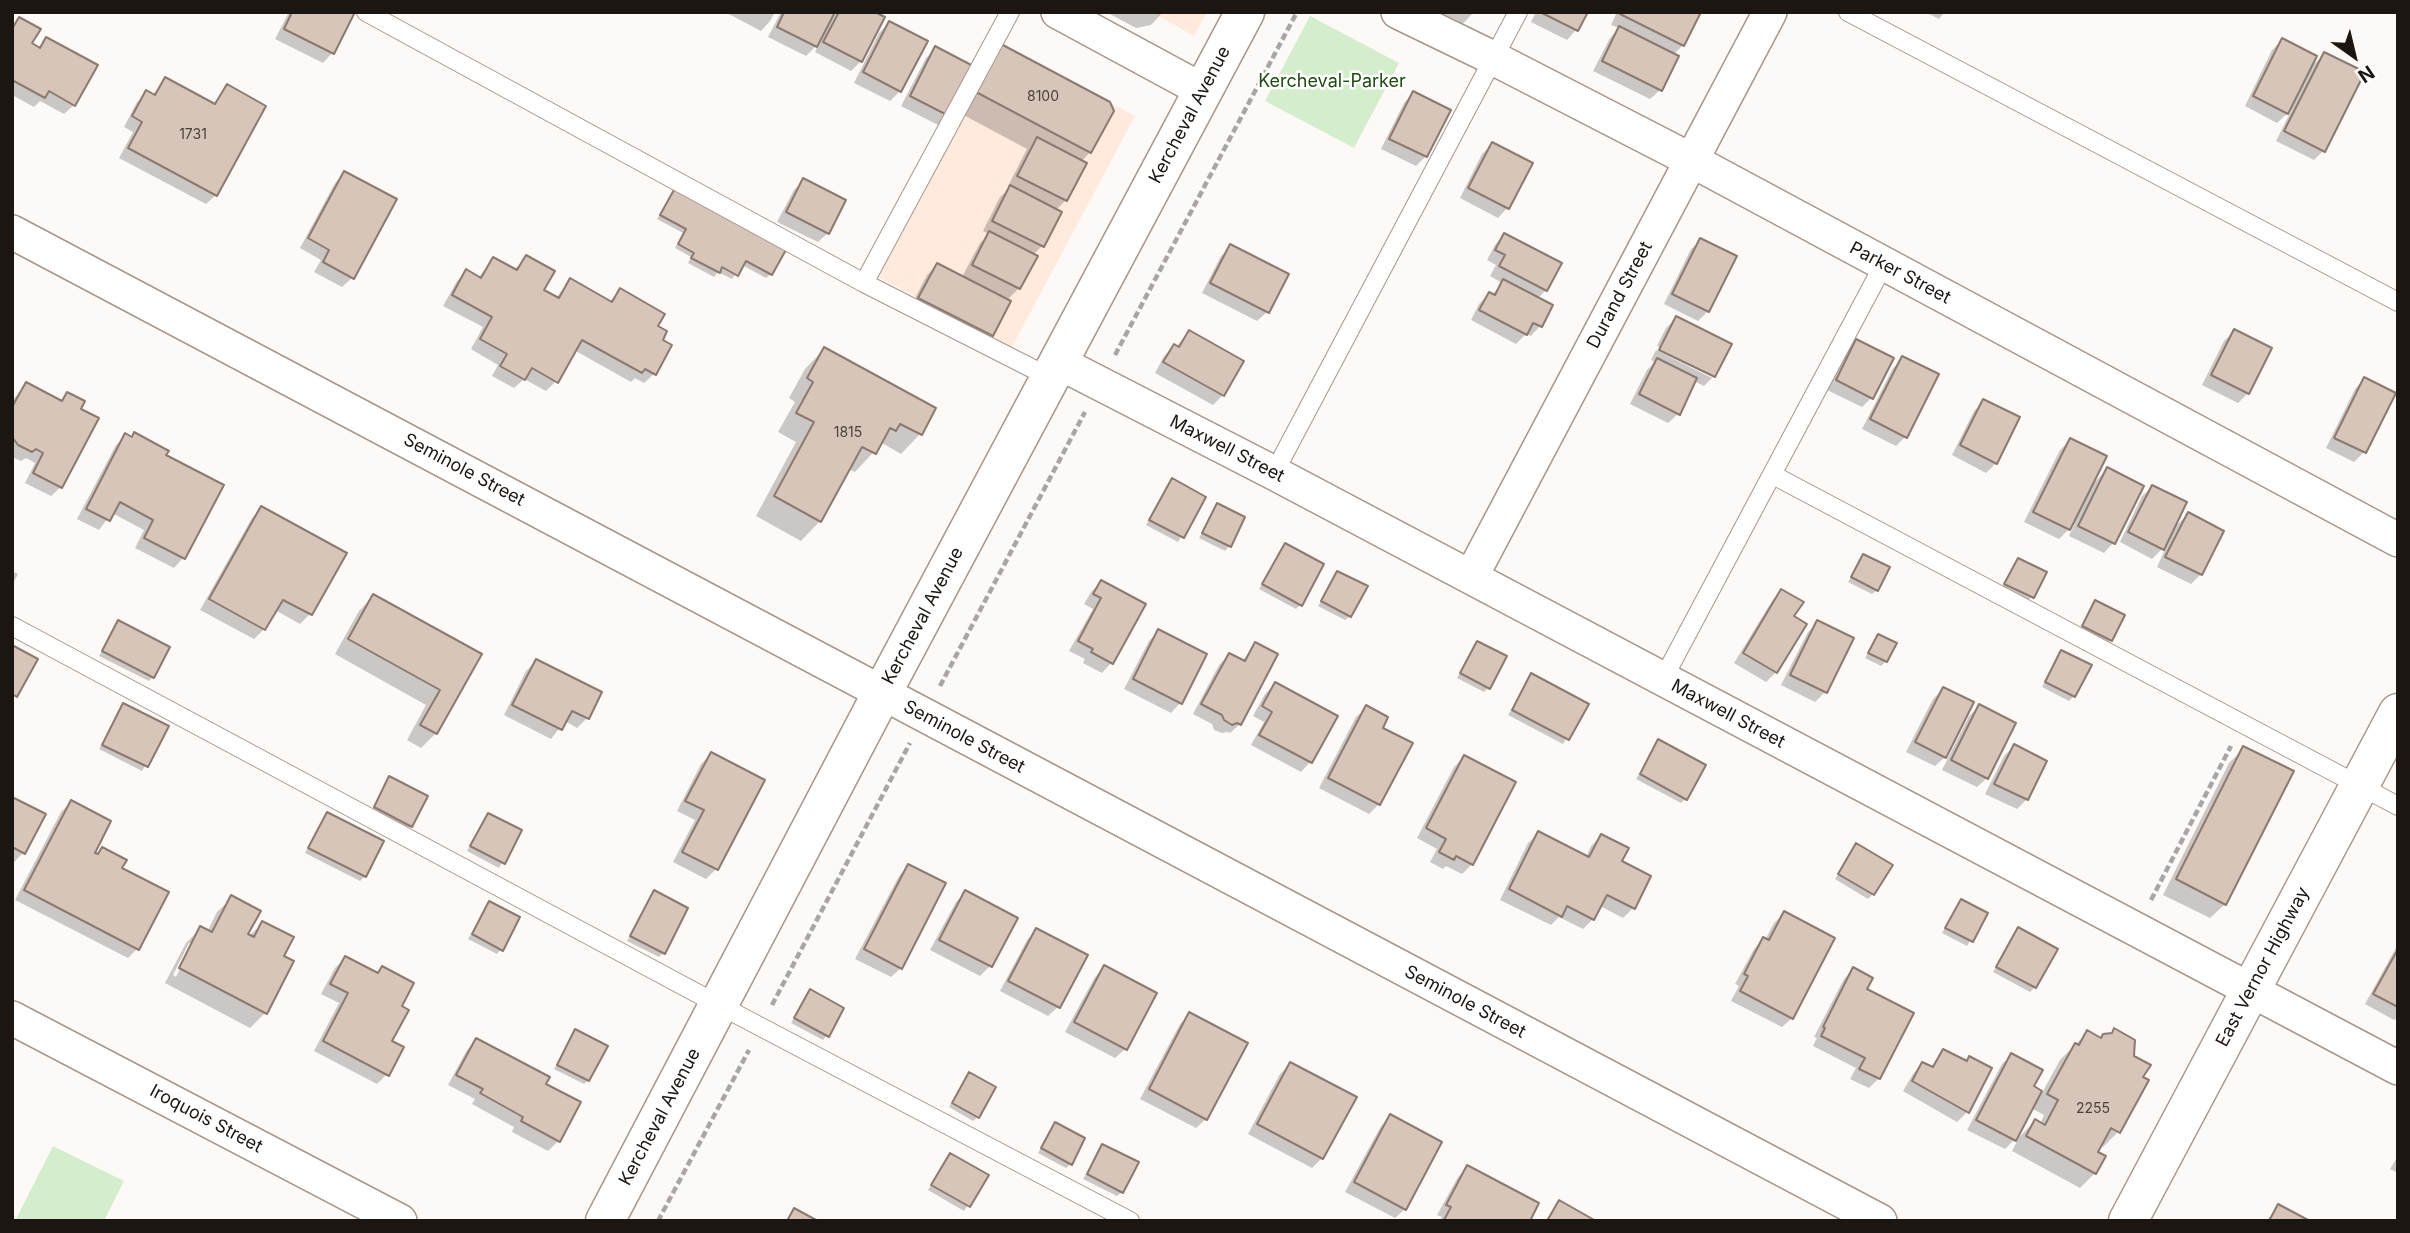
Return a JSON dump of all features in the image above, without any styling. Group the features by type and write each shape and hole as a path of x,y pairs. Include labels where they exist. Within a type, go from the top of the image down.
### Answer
{"street":[{"path":"1058,12 1204,91"},
{"name":"Kercheval Avenue","path":"605,1221 882,692 1245,12"},
{"name":"Durand Street","path":"1471,577 1770,12"},
{"name":"Parker Street","path":"1406,14 1691,160 2398,540"},
{"name":"Seminole Street","path":"12,232 1880,1221"},
{"name":"Maxwell Street","path":"1054,370 1100,383 1274,473 2398,1068"},
{"name":"East Vernor Highway","path":"2128,1221 2398,713"},
{"name":"Iroquois Street","path":"12,1018 400,1221"}],"lane":[{"path":"366,12 864,283 1054,370"},
{"path":"864,283 1010,12"},
{"path":"1274,473 1518,12"},
{"path":"1848,12 2398,302"},
{"path":"1663,679 1884,264"},
{"path":"1773,475 2398,806"},
{"path":"12,626 719,1005 1130,1221"}],"path":[{"path":"658,1221 1297,12"},
{"path":"2147,907 2242,724"}],"shaded area":[{"path":"1151,12 1207,12 1194,36"},
{"path":"1002,46 1135,116 1012,347 878,277"}],"green space":[{"name":"Kercheval-Parker","path":"1310,16 1399,63 1354,148 1265,101"},
{"path":"53,1146 124,1181 104,1221 15,1221"}],"building":[{"path":"292,12 354,14 334,54 284,29"},
{"path":"784,12 835,12 817,47 777,27"},
{"path":"839,12 875,12 885,17 862,62 823,42"},
{"path":"1540,12 1588,12 1578,31"},
{"path":"1701,12 1684,46 1620,14"},
{"path":"19,17 41,29 32,43 40,48 46,37 98,65 75,106 49,91 45,98 12,80 12,29"},
{"path":"889,21 928,41 901,92 863,72"},
{"path":"1619,26 1679,56 1662,91 1602,61"},
{"path":"2282,38 2317,56 2288,114 2253,96"},
{"path":"1001,44 1110,102 1114,111 1091,153 976,92"},
{"path":"935,46 975,67 949,116 910,96"},
{"path":"2324,52 2365,72 2325,152 2284,131"},
{"path":"165,77 215,104 227,84 266,106 217,196 128,148 142,122 132,116 146,90 155,95"},
{"path":"1413,91 1451,110 1427,157 1389,139"},
{"path":"1037,137 1087,163 1067,201 1017,176"},
{"path":"1492,142 1533,163 1509,209 1468,188"},
{"path":"344,171 397,199 354,279 323,262 329,250 308,238"},
{"path":"803,178 846,200 829,234 786,212"},
{"path":"1010,185 1062,212 1044,247 992,221"},
{"path":"675,188 787,248 772,275 746,261 738,276 722,267 720,273 691,258 694,253 678,244 686,229 660,215"},
{"path":"989,231 1038,256 1020,289 972,265"},
{"path":"1504,233 1562,263 1547,291 1499,266 1505,255 1495,250"},
{"path":"1700,238 1737,256 1709,312 1672,294"},
{"path":"1230,244 1289,274 1269,313 1210,283"},
{"path":"526,255 555,271 544,290 559,298 570,278 612,302 620,288 665,314 658,326 667,331 663,340 672,345 656,375 645,369 642,373 582,340 558,383 532,368 525,380 500,366 507,354 480,339 492,317 452,295 466,269 481,278 493,257 517,270"},
{"path":"937,263 1011,301 993,336 918,298"},
{"path":"1503,279 1553,305 1542,327 1533,323 1527,335 1479,310 1489,292 1495,295"},
{"path":"1676,316 1732,344 1715,377 1659,350"},
{"path":"2234,329 2272,348 2249,394 2211,375"},
{"path":"1189,330 1244,361 1224,396 1163,362 1174,344 1179,347"},
{"path":"1856,339 1894,358 1873,399 1836,380"},
{"path":"824,347 936,408 922,435 900,424 896,431 890,428 876,454 862,447 821,522 774,496 814,422 796,413 813,382 807,378"},
{"path":"1902,356 1939,374 1907,438 1870,419"},
{"path":"1657,358 1697,378 1680,415 1639,394"},
{"path":"2364,377 2396,393 2366,453 2334,438"},
{"path":"26,382 62,401 67,392 85,401 81,409 99,418 62,488 33,473 43,453 36,449 32,452 18,445 12,437 12,407"},
{"path":"1983,399 2020,417 1997,464 1960,445"},
{"path":"134,432 169,451 166,455 224,485 185,559 144,538 153,520 120,502 110,521 86,509 125,433 132,437"},
{"path":"2070,438 2107,456 2070,530 2033,512"},
{"path":"2107,467 2144,486 2115,544 2078,526"},
{"path":"1172,478 1206,497 1184,538 1149,520"},
{"path":"2152,485 2187,502 2164,550 2128,532"},
{"path":"1217,503 1245,517 1231,547 1202,533"},
{"path":"261,506 347,553 312,615 283,600 265,630 209,599"},
{"path":"2188,512 2224,531 2202,575 2165,557"},
{"path":"1285,543 1324,564 1302,606 1262,584"},
{"path":"1863,554 1890,567 1878,591 1851,577"},
{"path":"2018,558 2047,572 2034,598 2004,584"},
{"path":"1337,571 1368,586 1351,617 1321,601"},
{"path":"1101,580 1146,604 1113,664 1078,641 1101,598 1093,594"},
{"path":"1781,589 1804,602 1794,616 1807,624 1777,673 1743,653"},
{"path":"373,594 482,654 437,734 420,725 440,690 348,639"},
{"path":"2095,600 2125,615 2112,641 2082,626"},
{"path":"118,620 170,647 154,678 102,651"},
{"path":"1817,620 1854,638 1827,693 1790,675"},
{"path":"1158,629 1207,654 1182,704 1133,679"},
{"path":"1878,634 1897,643 1887,662 1868,653"},
{"path":"1477,641 1507,656 1490,689 1460,673"},
{"path":"1255,642 1278,654 1241,725 1232,725 1224,720 1222,715 1201,704 1229,653 1245,661"},
{"path":"12,645 38,659 17,697 12,694"},
{"path":"2061,650 2092,665 2075,697 2045,682"},
{"path":"536,659 602,692 589,719 572,711 562,730 512,705"},
{"path":"1531,673 1589,704 1569,740 1512,710"},
{"path":"1275,682 1338,716 1312,763 1259,735 1272,712 1262,706"},
{"path":"1943,687 1974,702 1946,758 1915,742"},
{"path":"123,703 169,726 148,767 102,745"},
{"path":"1979,704 2016,723 1988,779 1951,760"},
{"path":"1366,705 1388,717 1383,728 1413,743 1380,805 1328,778"},
{"path":"1658,739 1706,765 1687,800 1640,774"},
{"path":"2014,744 2047,761 2028,800 1994,784"},
{"path":"2243,746 2294,771 2226,905 2176,879"},
{"path":"711,752 765,780 718,870 682,852 704,810 685,801"},
{"path":"1464,755 1516,782 1473,865 1456,856 1454,860 1439,852 1446,839 1426,828"},
{"path":"389,776 428,796 412,827 374,807"},
{"path":"12,797 46,814 25,854 14,848 12,852"},
{"path":"71,800 111,821 95,853 98,854 102,847 127,860 122,868 169,892 139,950 24,890"},
{"path":"327,812 384,841 366,877 308,848"},
{"path":"488,813 522,830 505,864 470,846"},
{"path":"1538,831 1589,857 1601,834 1629,848 1622,861 1651,876 1635,909 1607,895 1594,920 1567,906 1562,917 1509,889"},
{"path":"1856,843 1893,865 1874,895 1838,874"},
{"path":"908,864 946,883 902,969 864,949"},
{"path":"654,890 688,908 665,954 630,936"},
{"path":"965,890 1018,918 992,967 939,940"},
{"path":"231,895 261,911 248,934 254,937 262,921 294,937 284,956 294,961 267,1014 179,968 200,926 212,932"},
{"path":"1961,899 1988,913 1973,942 1945,928"},
{"path":"489,901 520,917 503,951 472,934"},
{"path":"1784,911 1835,938 1793,1019 1740,991 1748,976 1744,974 1763,937 1769,940"},
{"path":"2018,927 2058,949 2036,988 1996,967"},
{"path":"1036,928 1088,955 1060,1008 1008,981"},
{"path":"2398,949 2398,1007 2373,994"},
{"path":"345,956 378,973 382,966 414,983 402,1006 409,1010 392,1041 404,1047 389,1076 323,1041 348,993 330,984"},
{"path":"1104,965 1157,993 1127,1050 1074,1022"},
{"path":"1853,967 1873,978 1867,989 1914,1013 1880,1079 1859,1069 1865,1058 1821,1036"},
{"path":"810,989 844,1008 829,1037 794,1018"},
{"path":"1189,1012 1248,1043 1207,1120 1149,1089"},
{"path":"2114,1028 2135,1040 2134,1056 2151,1065 2143,1077 2149,1080 2120,1133 2111,1128 2098,1152 2106,1156 2096,1174 2026,1136 2035,1119 2045,1125 2058,1100 2047,1094 2075,1043 2079,1045 2087,1030 2101,1038 2103,1034 2112,1033"},
{"path":"575,1029 608,1046 589,1081 557,1065"},
{"path":"476,1038 550,1077 546,1084 581,1102 560,1142 521,1121 523,1117 480,1093 483,1089 456,1075"},
{"path":"1943,1049 1967,1061 1969,1056 1992,1068 1969,1113 1912,1081 1922,1062 1933,1067"},
{"path":"2011,1053 2043,1070 2034,1086 2042,1091 2016,1141 1976,1120"},
{"path":"1290,1062 1357,1097 1323,1159 1257,1124"},
{"path":"969,1072 996,1087 979,1118 952,1103"},
{"path":"1390,1114 1442,1142 1406,1210 1354,1182"},
{"path":"1055,1122 1085,1138 1072,1165 1041,1148"},
{"path":"1102,1144 1139,1162 1123,1193 1087,1174"},
{"path":"950,1153 989,1175 970,1207 931,1185"},
{"path":"1467,1165 1539,1203 1530,1221 1444,1220 1451,1207 1446,1205"},
{"path":"1559,1200 1596,1221 1547,1221"},
{"path":"2278,1204 2310,1221 2269,1221"},
{"path":"794,1208 818,1221 787,1221"}]}
